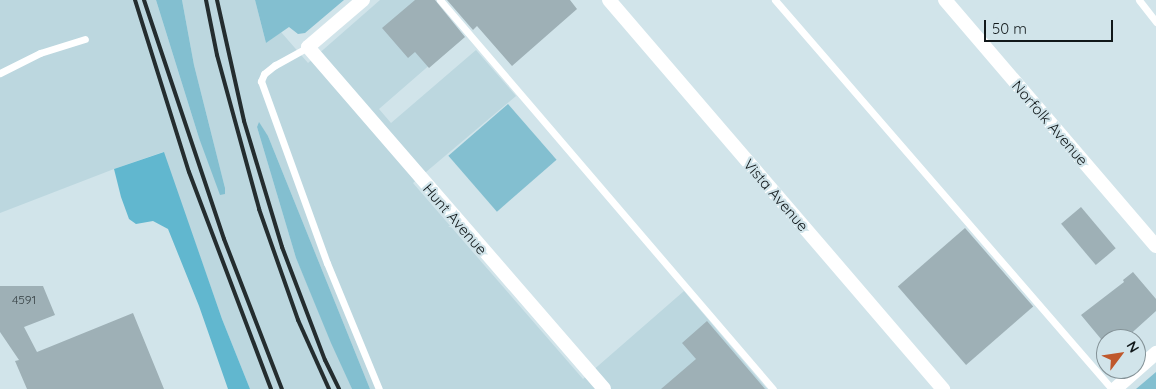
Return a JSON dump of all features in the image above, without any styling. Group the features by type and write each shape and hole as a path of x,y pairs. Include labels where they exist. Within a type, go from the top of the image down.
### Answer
{"street":[{"path":"308,47 363,0"},
{"name":"Vista Avenue","path":"609,0 943,389"},
{"name":"Norfolk Avenue","path":"944,0 1156,246"},
{"name":"Hunt Avenue","path":"308,47 604,389"},
{"path":"1114,389 1156,353"}],"lane":[{"path":"440,0 773,389"},
{"path":"774,0 1114,389"},
{"path":"1139,0 1156,22"},
{"path":"0,73 40,53 85,39"},
{"path":"308,47 275,65 264,74 261,81 328,263 379,389"}],"shaded area":[{"path":"0,0 156,0 199,138 225,188 194,65 182,0 255,0 266,43 281,32 308,63 380,0 431,0 463,36 379,109 391,123 476,50 516,96 413,183 583,379 684,291 767,389 370,389 268,136 259,123 257,127 296,258 352,389 250,389 222,319 163,152 0,213"},
{"path":"156,0 182,0 194,65 225,194 220,195 199,138"},
{"path":"255,0 344,0 305,33 298,34 289,27 266,43"},
{"path":"508,104 557,160 497,212 448,156"},
{"path":"259,122 268,136 370,389 352,389 331,343 296,258 257,127"},
{"path":"164,152 222,319 250,389 228,389 199,306 168,229 153,221 136,224 129,219 121,197 114,169"},
{"path":"1156,372 1156,389 1136,389"}],"building":[{"path":"415,0 435,0 465,37 429,68 415,52 408,58 382,28"},
{"path":"447,0 570,0 577,9 512,66 477,26 473,30"},
{"path":"1081,207 1116,248 1096,265 1061,224"},
{"path":"965,228 1033,306 966,365 898,286"},
{"path":"1133,272 1156,299 1156,311 1136,329 1096,329 1096,333 1081,315 1124,282 1123,280"},
{"path":"0,286 43,286 55,315 24,327 37,352 133,313 164,389 27,389 15,361 19,360 0,332"},
{"path":"707,321 765,389 661,389 696,359 682,343"}],"railway":[{"path":"135,0 189,172 271,389"},
{"path":"144,0 224,239 282,389"},
{"path":"206,0 217,55 259,209 298,320 329,389"},
{"path":"217,0 244,121 282,247 325,360 339,389"}]}
